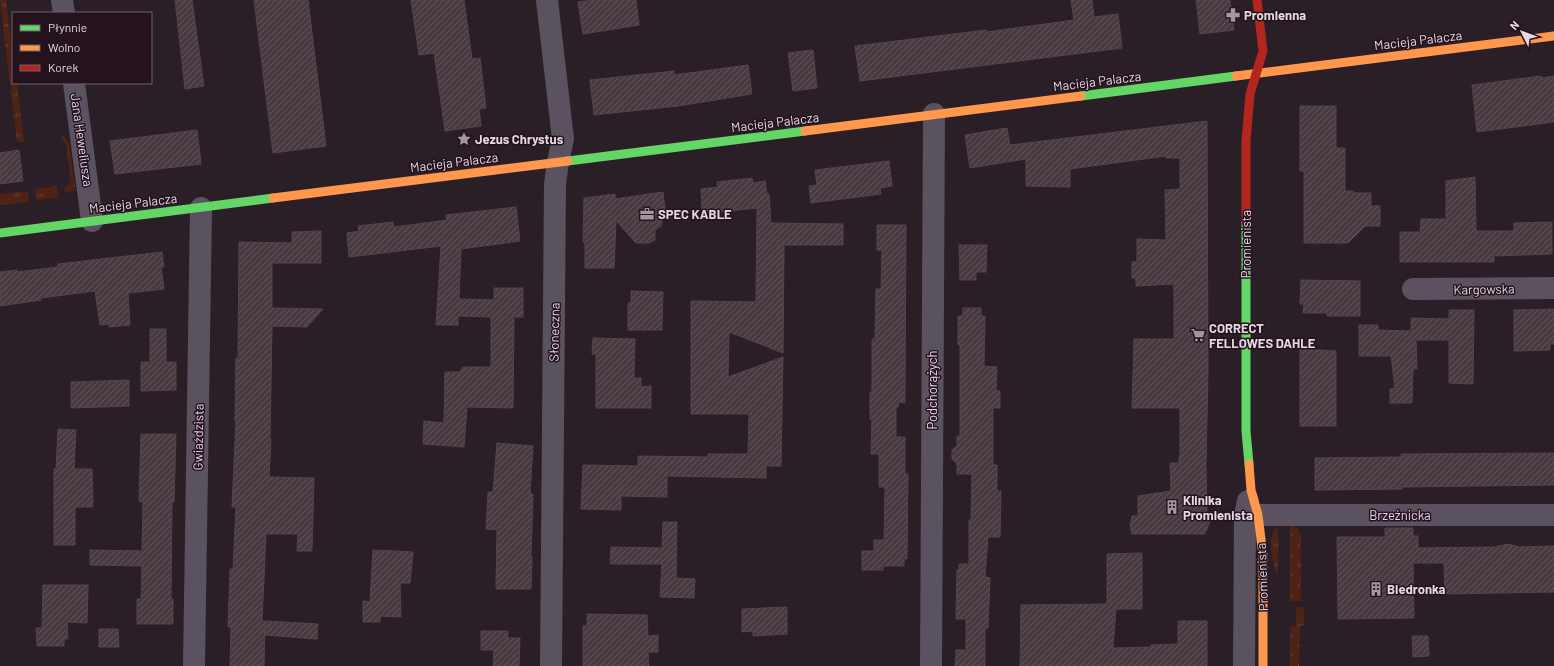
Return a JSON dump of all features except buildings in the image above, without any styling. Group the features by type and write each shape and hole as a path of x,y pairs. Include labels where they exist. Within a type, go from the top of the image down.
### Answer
{"street":[{"path":"62,0 64,12"},
{"name":"Słoneczna","path":"547,0 563,139 558,162 556,184 551,666"},
{"name":"Promienista","path":"1244,666 1252,515 1246,431 1246,141 1250,94 1263,51 1257,0"},
{"name":"Macieja Palacza","path":"0,233 1554,36"},
{"name":"Jana Heweliusza","path":"74,84 92,221"},
{"name":"Podchorążych","path":"931,666 934,114"},
{"name":"Gwiaździsta","path":"194,666 201,208"},
{"name":"Kargowska","path":"1413,290 1554,288"},
{"name":"Promienista","path":"1252,515 1264,569 1263,666"},
{"name":"Brzeźnicka","path":"1252,515 1554,515"}],"green space":[{"path":"0,0 6,0 12,47 12,84 17,84 24,142 17,142"},
{"path":"62,135 69,143 75,187 73,187 73,189 76,189 76,191 65,192 64,189 71,181 66,145 62,139"},
{"path":"57,186 58,198 36,200 35,189"},
{"path":"28,191 29,202 0,205 0,194"},
{"path":"1290,522 1297,528 1301,536 1301,601 1290,601"},
{"path":"1277,526 1279,545 1277,577 1271,544 1273,531"},
{"path":"1296,607 1304,607 1304,625 1300,626 1299,666 1290,666 1290,626 1296,626"}],"traffic: fast":[{"path":"1081,96 1236,76"},
{"path":"568,161 805,131"},
{"path":"0,233 273,198"},
{"path":"1246,222 1246,431 1249,464"}],"traffic: slow":[{"path":"1236,76 1554,36"},
{"path":"805,131 1081,96"},
{"path":"273,198 568,161"},
{"path":"1249,464 1251,490 1258,515 1263,556 1263,666"}],"traffic: jam":[{"path":"1246,222 1246,141 1250,94 1263,51 1257,0"}],"place":[{"name":"Promienna","path":"1233,15"},
{"name":"Jezus Chrystus","path":"464,139"},
{"name":"SPEC KABLE","path":"647,214"},
{"name":"CORRECT FELLOWES DAHLE","path":"1198,335"},
{"name":"Klinika Promienista","path":"1172,507"},
{"name":"Biedronka","path":"1376,589"}]}
